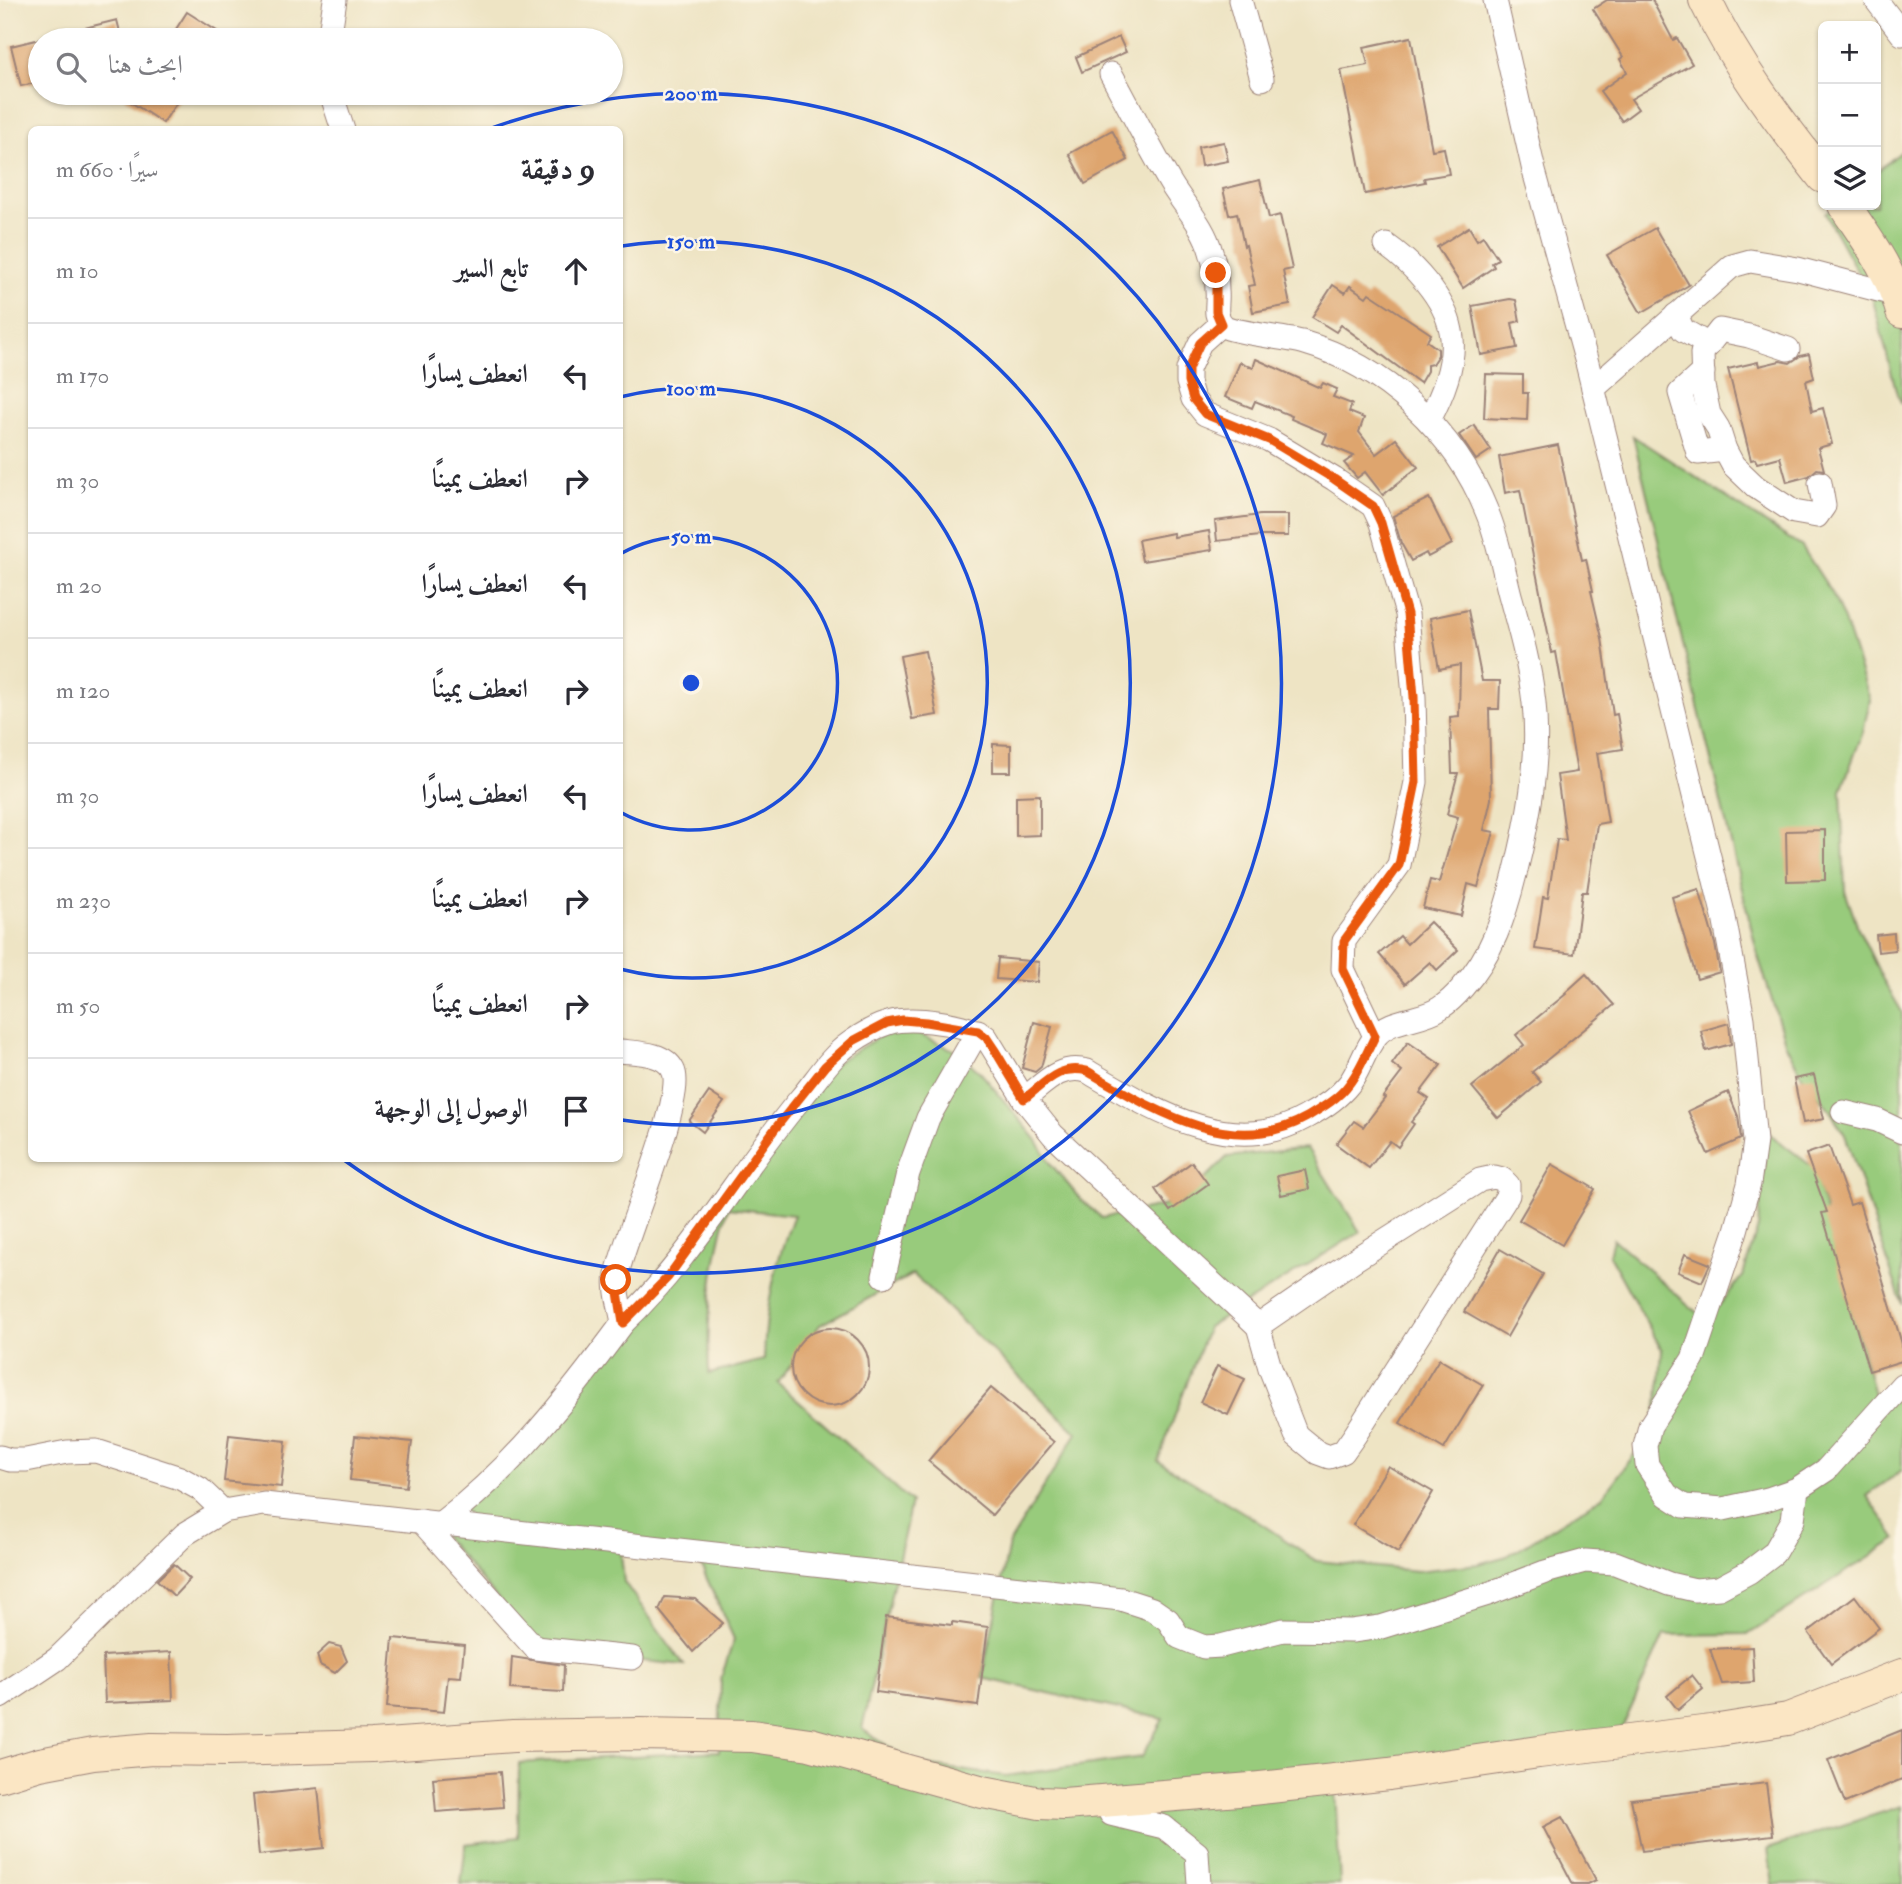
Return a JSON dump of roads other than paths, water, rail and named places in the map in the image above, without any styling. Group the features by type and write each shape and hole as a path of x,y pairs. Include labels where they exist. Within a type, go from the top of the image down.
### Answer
{"street":[{"path":"331,28 335,0"},
{"path":"1240,0 1262,79"},
{"path":"1495,0 1534,171 1593,389 1724,916 1743,1019 1755,1141 1749,1184 1693,1359 1650,1426 1645,1446 1647,1465 1667,1495 1684,1506 1699,1509 1723,1509 1748,1504 1797,1489 1826,1470 1902,1385"},
{"path":"1705,0 1720,32 1746,74 1818,170"},
{"path":"1876,0 1901,35"},
{"path":"1024,1099 1064,1069 1075,1068 1087,1071 1168,1116 1200,1128 1236,1134 1262,1133 1294,1124 1324,1107 1349,1084 1375,1036 1384,1028 1439,1009 1463,988 1485,957 1501,925 1513,884 1534,779 1534,700 1526,653 1488,515 1475,485 1429,420 1381,380 1355,363 1331,351 1285,337 1230,329 1221,324 1216,312 1216,273 1211,249 1203,230 1171,184 1111,74"},
{"path":"335,105 342,126"},
{"path":"1846,210 1873,248 1900,303"},
{"path":"1387,245 1404,258 1440,303 1451,331 1450,364 1442,397 1429,420"},
{"path":"1593,389 1732,266 1750,261 1798,269 1900,303"},
{"path":"1676,315 1683,330 1709,345"},
{"path":"1221,324 1200,343 1188,369 1188,382 1193,399 1205,414 1269,440 1373,506 1381,523 1407,614 1414,697 1416,782 1399,865 1344,941 1343,969 1375,1036"},
{"path":"1788,348 1720,330 1702,353 1709,414 1718,428 1733,465 1756,488 1794,512 1817,516 1824,506 1820,484"},
{"path":"431,1522 497,1477 585,1375 623,1323 668,1277 774,1130 839,1051 887,1023 903,1020 926,1022 978,1031 986,1037 1024,1099 1053,1135 1258,1326 1270,1368 1296,1435 1318,1453 1329,1457 1343,1452 1508,1195 1508,1185 1502,1179 1494,1177 1480,1180 1354,1260 1258,1326"},
{"path":"884,1276 908,1173 928,1118 978,1031"},
{"path":"623,1051 650,1054 664,1060 673,1068 676,1079 675,1097 662,1141 622,1254 616,1280 623,1323"},
{"path":"1843,1112 1877,1120 1902,1132"},
{"path":"0,1457 26,1460 67,1452 96,1451 180,1479 200,1489 223,1511"},
{"path":"0,1697 57,1659 185,1534 223,1511 264,1504 1121,1599 1152,1609 1168,1620 1179,1637 1204,1647 1221,1646 1283,1630 1338,1632 1381,1627 1585,1561 1615,1563 1695,1591 1719,1588 1749,1572 1774,1553 1793,1520 1797,1489"},
{"path":"431,1522 535,1647 632,1658"},
{"path":"0,1776 40,1764 93,1754 152,1749 372,1746 541,1736 714,1735 752,1736 810,1744 983,1792 1040,1802 1105,1801 1389,1774 1719,1730 1788,1719 1902,1675"},
{"path":"1105,1801 1111,1814 1164,1827 1197,1853 1199,1884"}]}
